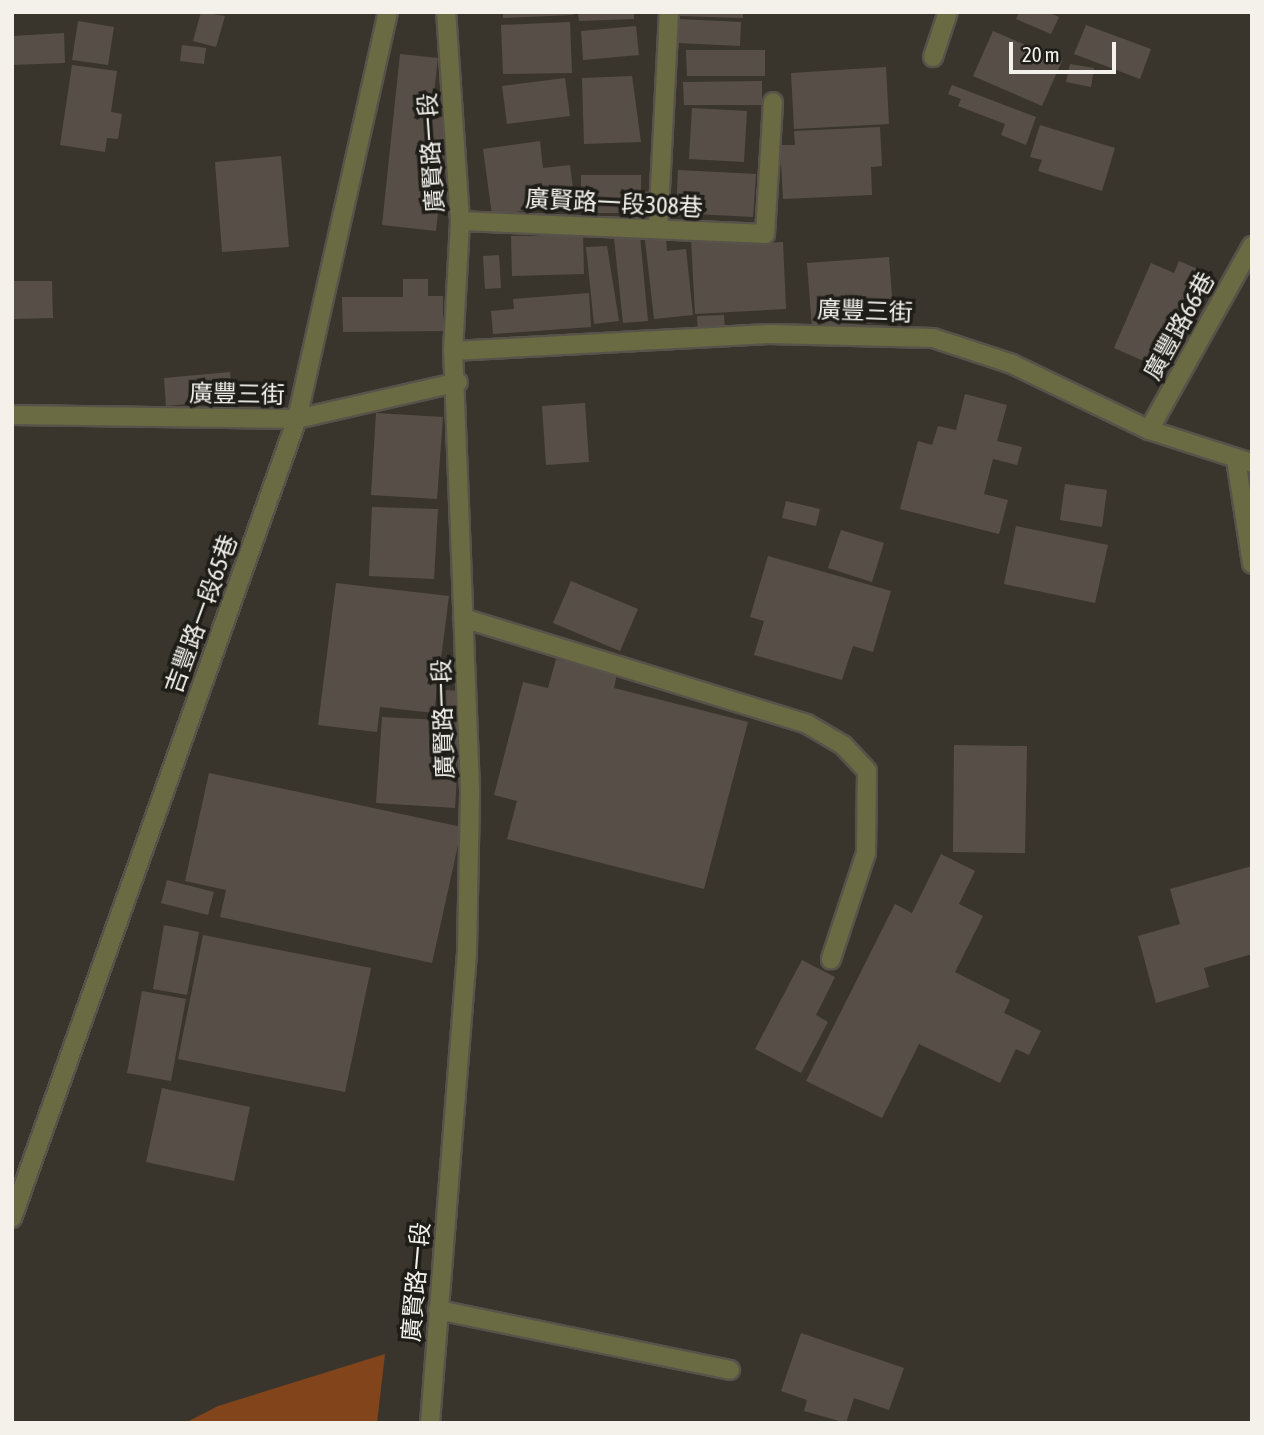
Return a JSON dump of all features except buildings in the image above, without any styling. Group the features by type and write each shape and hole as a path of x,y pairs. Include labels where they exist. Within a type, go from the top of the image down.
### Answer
{"street":[{"name":"吉豐路一段65巷","path":"12,1217 297,419 388,12"},
{"name":"廣賢路一段","path":"430,1423 467,951 458,382 453,351 460,221 446,12"},
{"path":"658,229 669,12"},
{"path":"933,57 948,12"},
{"name":"廣賢路一段308巷","path":"460,221 765,234 773,102"},
{"name":"廣豐路66巷","path":"1150,430 1252,246"},
{"name":"廣豐三街","path":"453,351 769,334 933,338 1012,364 1150,430 1244,461"},
{"name":"廣豐三街","path":"12,415 297,419 458,382"},
{"path":"1244,461 1252,564"},
{"path":"463,618 807,724 844,745 867,771 866,853 831,959"},
{"path":"439,1310 730,1370"}],"shaded area":[{"path":"385,1354 377,1423 185,1423 218,1406"}]}
